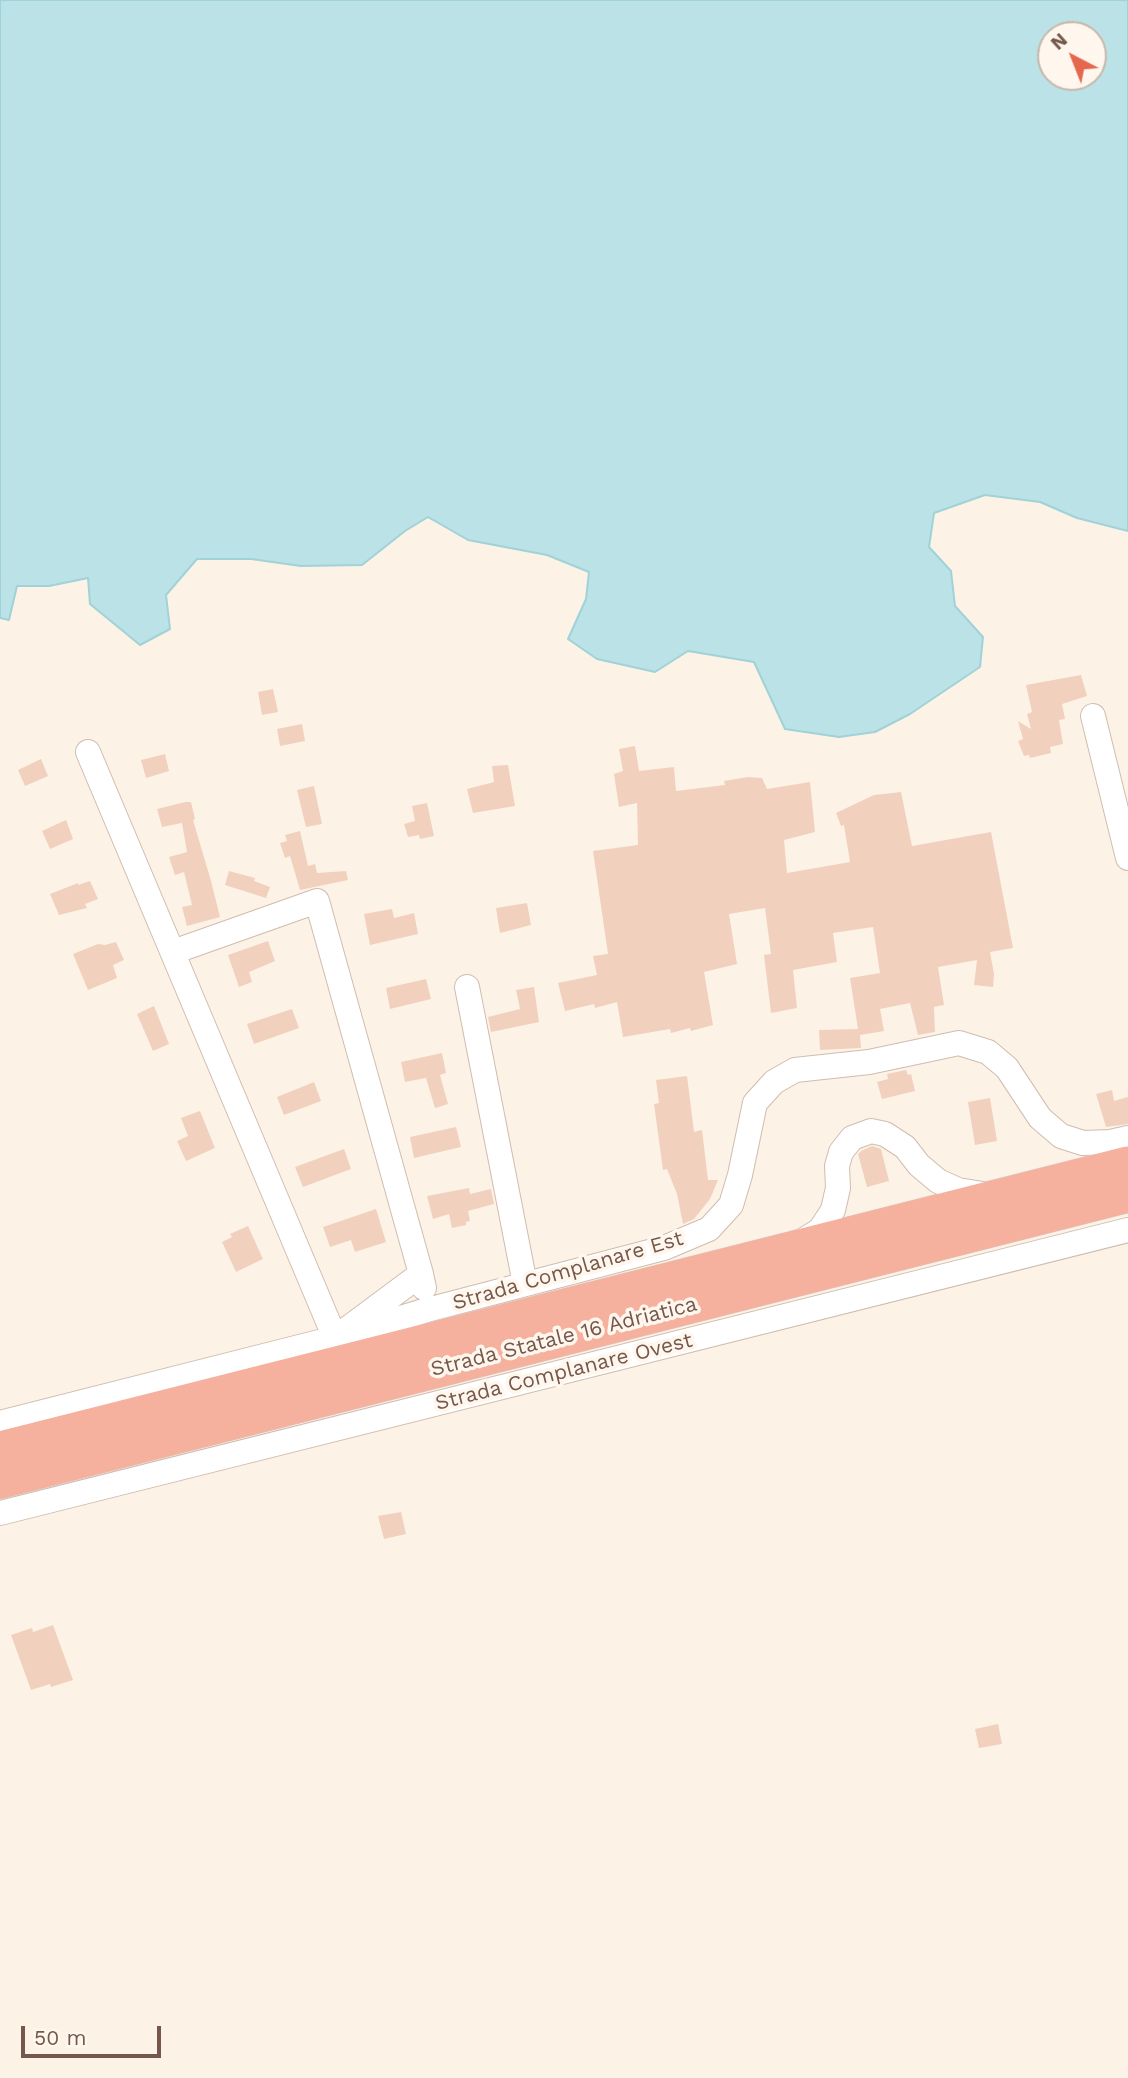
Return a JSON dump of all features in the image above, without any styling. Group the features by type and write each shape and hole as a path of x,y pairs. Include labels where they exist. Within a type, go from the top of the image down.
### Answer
{"highway":[{"name":"Strada Statale 16 Adriatica","path":"0,1450 1128,1165"},
{"name":"Strada Statale 16 Adriatica","path":"0,1480 1128,1195"}],"street":[{"path":"1093,716 1128,858"},
{"path":"88,752 335,1338 421,1274"},
{"path":"173,952 317,901 421,1274 427,1310"},
{"path":"467,986 526,1284"},
{"name":"Strada Complanare Est","path":"0,1423 335,1338 427,1310 664,1248 709,1229 732,1205 755,1103 774,1082 795,1070 869,1062 959,1043 988,1052 1007,1068 1040,1118 1061,1136 1083,1143 1128,1138"},
{"path":"786,1251 820,1230 833,1210 841,1152 852,1138 871,1130 885,1134 905,1147 919,1165 938,1181 958,1190 1000,1197"},
{"name":"Strada Complanare Ovest","path":"0,1513 1128,1230"}],"water":[{"path":"0,0 1128,0 1128,531 1077,518 1040,502 985,495 934,513 929,547 951,571 955,606 983,637 980,667 910,714 875,732 839,737 785,729 754,662 688,651 655,672 597,659 568,639 586,599 589,572 547,555 468,540 428,517 405,531 362,565 301,566 251,559 197,559 166,595 170,629 140,645 90,604 88,578 49,586 17,586 9,620 0,618"}],"building":[{"path":"1081,675 1087,696 1062,704 1065,719 1059,720 1063,744 1050,747 1051,753 1030,758 1029,755 1024,756 1018,741 1023,739 1018,721 1031,729 1027,714 1032,712 1026,685"},
{"path":"273,689 278,712 262,715 258,692"},
{"path":"302,724 305,741 280,746 277,729"},
{"path":"635,746 639,771 674,767 676,791 725,785 724,781 748,777 762,778 767,789 810,782 815,832 784,840 787,873 850,862 844,825 841,826 836,813 874,795 901,792 912,846 991,832 1013,948 990,952 994,974 993,987 974,985 977,960 938,967 944,1005 934,1007 935,1032 918,1035 910,1003 880,1009 884,1031 860,1035 861,1048 820,1050 819,1030 858,1029 850,978 880,973 873,927 833,933 837,962 793,970 797,1008 771,1013 764,955 771,954 765,908 729,914 737,964 704,972 713,1025 691,1031 690,1028 671,1033 670,1029 623,1037 617,1002 595,1008 594,1004 565,1011 558,983 597,975 593,956 608,954 593,851 638,845 637,803 619,807 614,774 623,771 619,749"},
{"path":"165,754 169,771 146,778 141,760"},
{"path":"41,759 48,776 25,786 18,770"},
{"path":"508,765 515,806 473,813 467,789 494,782 492,766"},
{"path":"314,786 322,824 306,827 297,790"},
{"path":"191,802 193,820 220,917 187,926 182,907 192,905 184,872 175,875 169,857 187,852 182,823 162,827 157,809"},
{"path":"427,803 434,836 420,839 419,835 408,837 404,824 415,821 412,806"},
{"path":"66,820 73,839 50,849 42,831"},
{"path":"300,831 308,866 315,864 317,873 346,871 348,880 300,890 290,856 285,858 280,843 287,841 285,835"},
{"path":"229,871 255,878 254,881 270,887 266,898 225,885"},
{"path":"90,881 98,899 85,904 87,908 59,915 50,894"},
{"path":"527,903 531,925 500,933 496,908"},
{"path":"392,909 394,918 414,913 418,934 370,945 364,914"},
{"path":"268,941 275,961 249,972 252,982 239,987 228,955"},
{"path":"116,942 124,960 113,965 117,978 88,990 73,954 98,944"},
{"path":"426,979 431,999 390,1009 386,988"},
{"path":"534,987 539,1022 491,1032 488,1017 520,1009 516,990"},
{"path":"154,1006 169,1044 153,1051 137,1014"},
{"path":"292,1009 299,1028 254,1044 247,1024"},
{"path":"442,1053 446,1073 440,1075 448,1104 435,1108 426,1078 405,1082 401,1062"},
{"path":"906,1070 908,1075 911,1074 915,1091 882,1099 877,1082 888,1079 887,1074"},
{"path":"687,1076 694,1132 702,1130 708,1180 718,1180 710,1199 694,1219 683,1224 677,1194 667,1169 663,1170 654,1104 659,1103 656,1080"},
{"path":"314,1082 321,1101 284,1115 277,1097"},
{"path":"1112,1090 1114,1101 1128,1097 1128,1124 1106,1127 1096,1094"},
{"path":"990,1098 997,1141 975,1145 968,1102"},
{"path":"200,1111 215,1148 186,1161 177,1141 188,1136 181,1118"},
{"path":"456,1127 461,1147 414,1158 410,1137"},
{"path":"872,1146 881,1149 889,1181 867,1187 858,1154"},
{"path":"344,1149 351,1169 303,1187 295,1167"},
{"path":"469,1188 470,1194 491,1189 494,1204 468,1211 470,1221 466,1222 466,1225 452,1228 449,1214 433,1219 427,1196"},
{"path":"376,1209 386,1242 355,1252 351,1240 330,1247 323,1227"},
{"path":"248,1226 263,1259 236,1272 222,1242 232,1237 230,1234"},
{"path":"401,1512 406,1534 384,1539 378,1516"},
{"path":"53,1625 73,1680 31,1690 11,1635 32,1628 33,1632"},
{"path":"998,1724 1002,1744 979,1748 975,1729"}]}
